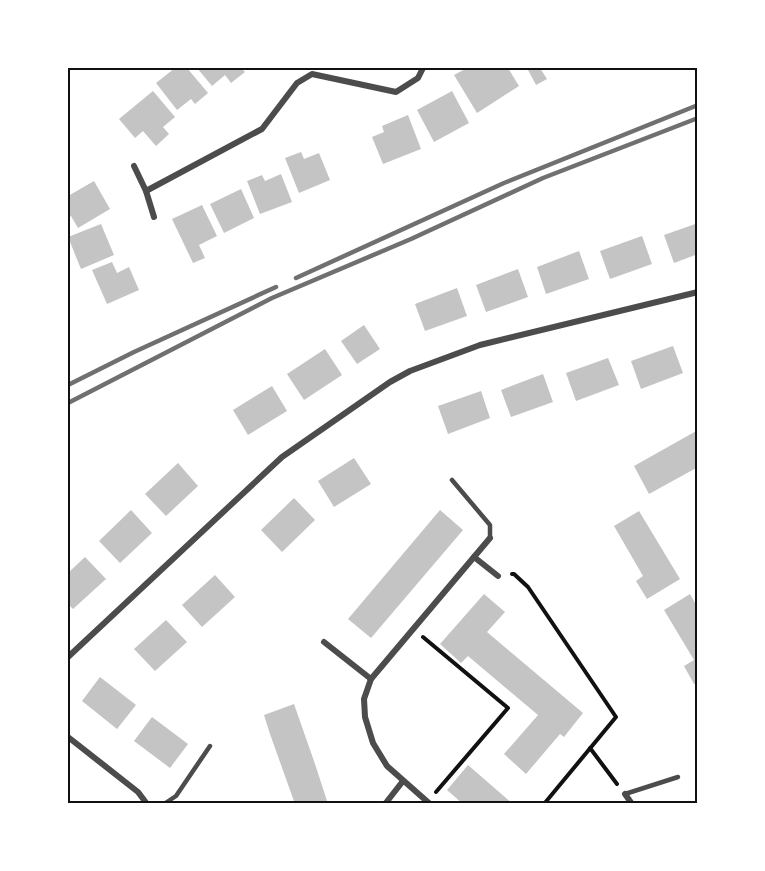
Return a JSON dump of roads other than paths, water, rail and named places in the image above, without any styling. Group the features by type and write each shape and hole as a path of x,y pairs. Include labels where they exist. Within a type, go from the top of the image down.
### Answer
{"street":[{"path":"146,191 262,129 297,83 312,74 396,92 418,78 423,68"},
{"path":"134,166 146,191 153,217"},
{"path":"68,657 282,457 390,382 410,371 480,345 698,292"},
{"path":"429,803 387,766 373,743 364,699 371,679 490,538"},
{"path":"474,557 498,576"},
{"path":"324,642 371,679"},
{"path":"68,737 138,792 147,804"},
{"path":"385,804 403,781"},
{"path":"625,794 632,804"}],"lane":[{"path":"452,480 490,525 490,538"},
{"path":"164,804 176,796 210,747"},
{"path":"625,794 678,777"}],"railway":[{"path":"296,278 504,183 698,105"},
{"path":"68,403 272,298 411,239 543,178 698,118"},
{"path":"68,385 276,287"}]}
